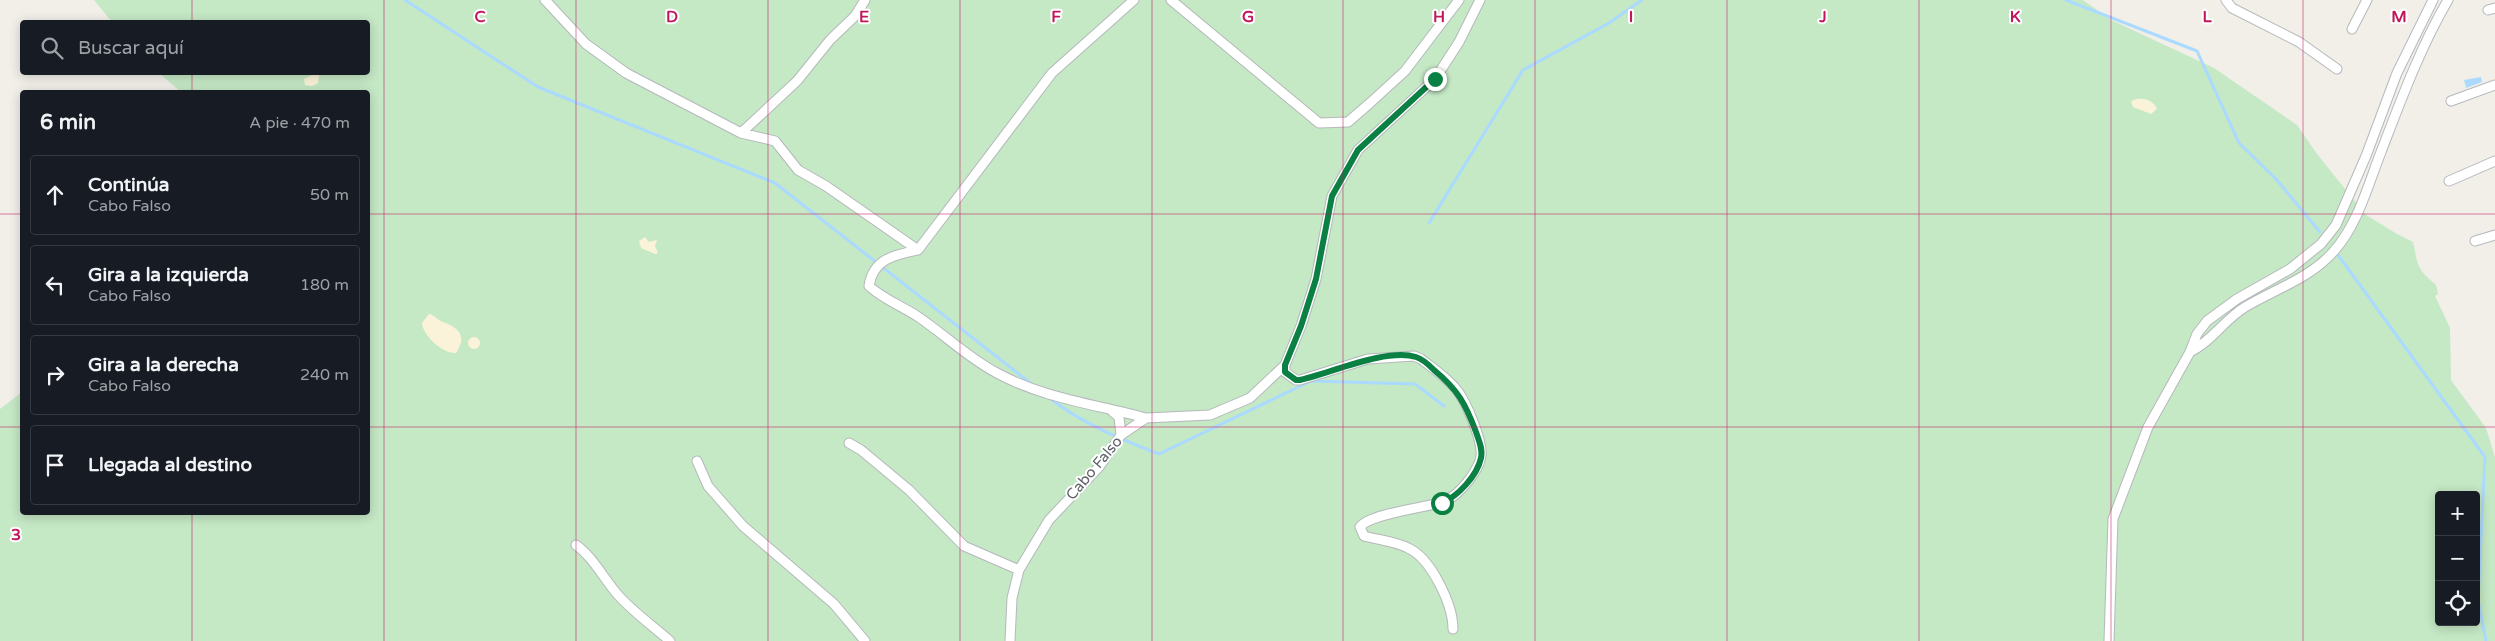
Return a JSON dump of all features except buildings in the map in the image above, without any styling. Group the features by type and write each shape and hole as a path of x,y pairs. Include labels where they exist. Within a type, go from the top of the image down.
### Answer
{"street":[{"path":"545,0 586,44 626,74 741,133 775,141 798,170 826,186 918,250"},
{"path":"741,133 797,81 830,40 855,16 865,0"},
{"path":"1134,0 1052,73 918,250 894,256 879,265 871,272 869,286 879,295 917,316 952,344 997,373 1044,394 1146,418 1210,415 1250,398 1285,365 1301,326 1316,279 1332,196 1358,150 1435,79 1459,42 1480,0"},
{"path":"1171,0 1319,123 1348,122 1370,103 1405,71 1459,0"},
{"path":"2352,29 2367,0"},
{"path":"2109,641 2113,519 2148,427 2190,352 2197,334 2207,321 2237,299 2290,270 2310,254 2336,225 2366,156 2397,73 2433,0"},
{"path":"2190,352 2205,344 2235,314 2304,276 2334,251 2349,230 2419,54 2448,0"},
{"path":"2231,3 2298,42 2337,69"},
{"path":"2451,100 2495,85"},
{"path":"2449,181 2495,161"},
{"path":"2336,225 2349,230"},
{"path":"2475,241 2495,235"},
{"path":"2310,254 2319,264"},
{"path":"1285,365 1287,375 1300,380 1368,359 1414,356 1421,359 1446,379 1464,401 1481,448 1478,466 1467,482 1452,498 1442,503 1407,508 1366,522 1360,527 1364,536 1409,548 1428,565 1451,614 1454,629"},
{"path":"1112,410 1119,417 1121,435"},
{"name":"Cabo Falso","path":"1010,641 1012,598 1019,570 1049,520 1099,467 1121,435 1146,418"},
{"path":"849,443 861,450 909,490 964,546 1019,570"},
{"path":"698,461 708,486 743,526 834,604 865,641"},
{"path":"576,545 586,552 600,574 620,597 670,641"}],"green space":[{"path":"94,0 2083,0 2111,20 2214,68 2297,125 2317,154 2366,215 2413,242 2421,270 2436,285 2438,294 2435,296 2450,328 2451,380 2486,428 2495,457 2495,641 0,641 0,409 20,394 20,515 370,515 370,90 179,90 161,75 370,75 370,20 110,20"}],"sand":[{"path":"312,75 319,75 318,83 312,86 305,85 304,79"},
{"path":"2137,99 2149,101 2157,109 2151,114 2133,107 2131,101"},
{"path":"645,237 649,242 657,240 655,246 658,253 655,254 641,248 639,241"},
{"path":"429,314 454,327 460,334 461,342 456,353 445,351 434,343 426,333 422,323"},
{"path":"474,337 480,343 474,349 468,343"}],"water":[{"path":"2481,77 2482,82 2466,88 2464,80"}],"waterway":[{"path":"405,0 538,87 775,183 1034,386"},
{"path":"1429,223 1523,70 1609,23 1642,0"},
{"path":"2066,0 2197,51 2239,143 2276,179 2320,232"},
{"path":"2338,255 2485,457 2478,600 2486,641"},
{"path":"1048,397 1087,423 1159,454 1311,381 1415,384 1444,406"}],"route":[{"path":"1435,79 1358,150 1332,196 1316,279 1301,326 1285,365 1285,372 1296,380 1300,380 1326,374 1368,359 1408,355 1421,359 1454,386 1464,401 1481,448 1481,457 1478,466 1467,482 1452,498 1442,503"}]}
